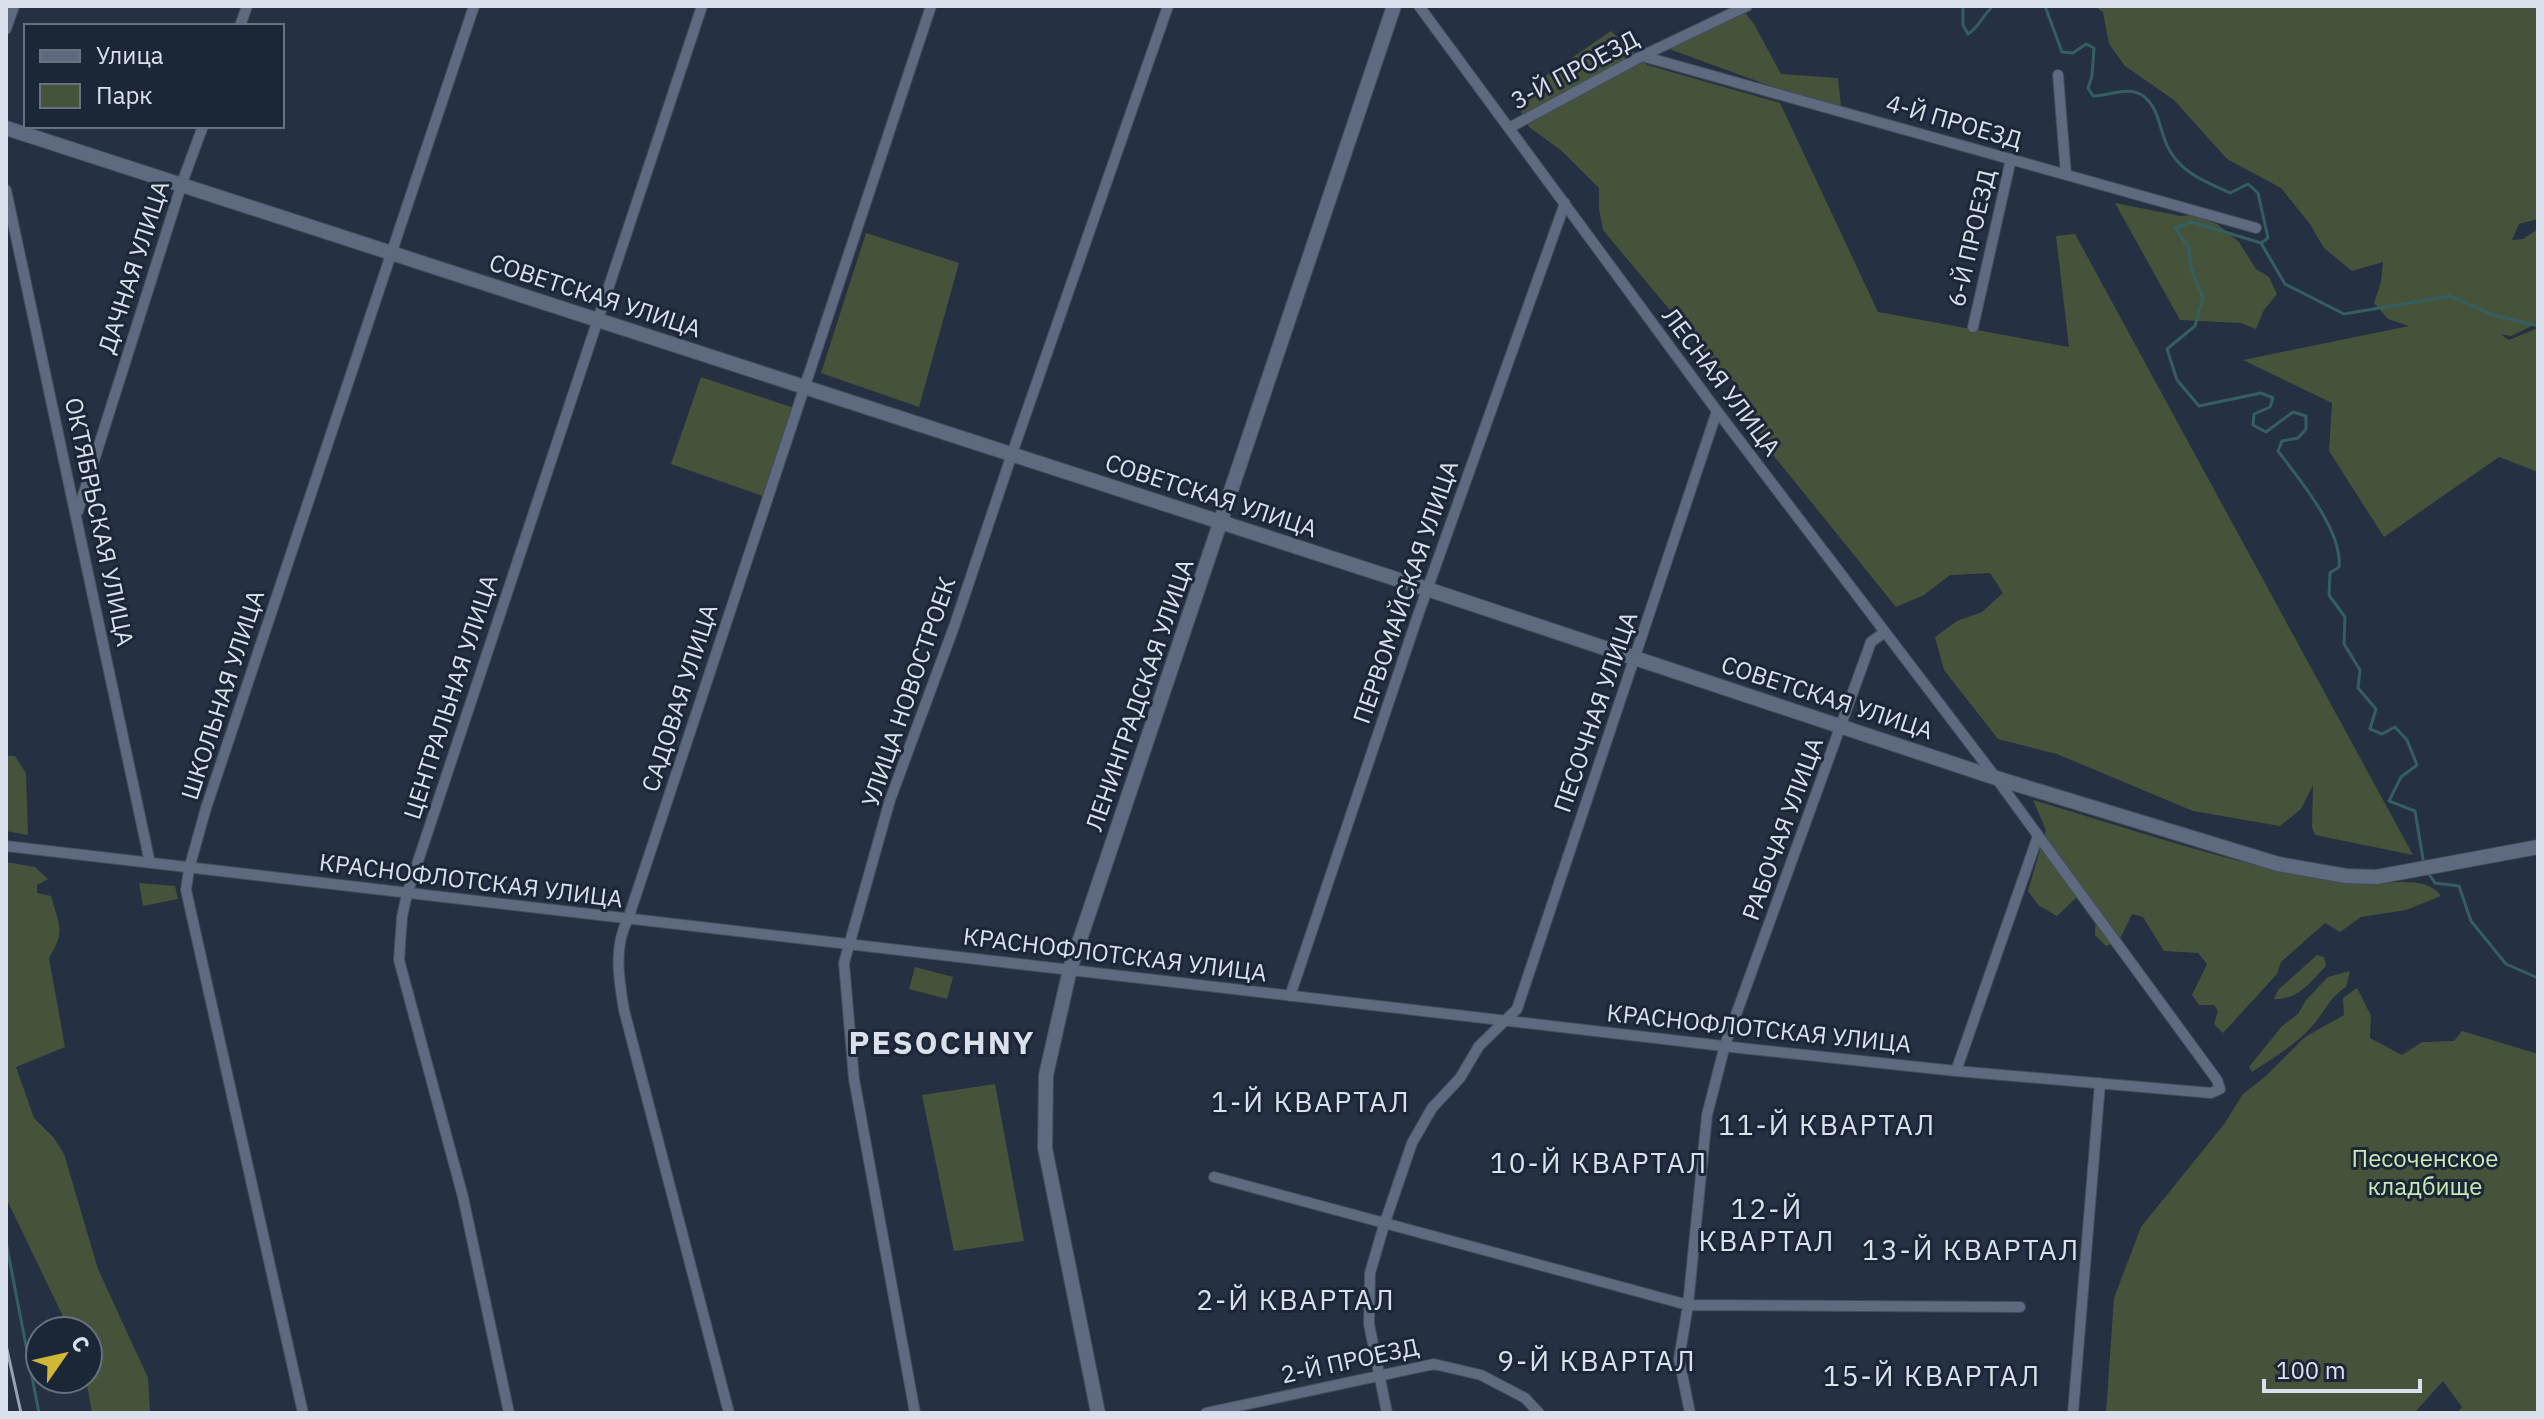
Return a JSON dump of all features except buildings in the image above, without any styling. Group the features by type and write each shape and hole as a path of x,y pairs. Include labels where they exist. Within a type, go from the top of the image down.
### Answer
{"main road":[{"name":"ЛЕНИНГРАДСКАЯ УЛИЦА","path":"1098,1413 1045,1148 1046,1075 1070,969 1394,6"},
{"name":"СОВЕТСКАЯ УЛИЦА","path":"6,128 1427,589 1996,778 2278,864 2346,876 2376,877 2538,847"}],"street":[{"path":"6,29 14,6"},
{"name":"ШКОЛЬНАЯ УЛИЦА","path":"303,1413 186,890 211,793 474,6"},
{"name":"ЦЕНТРАЛЬНАЯ УЛИЦА","path":"509,1413 463,1197 399,960 402,917 407,894 702,6"},
{"name":"САДОВАЯ УЛИЦА","path":"729,1413 624,1010 620,933 628,919 931,6"},
{"name":"УЛИЦА НОВОСТРОЕК","path":"915,1413 854,1079 844,963 890,800 955,624 1168,6"},
{"name":"ЛЕСНАЯ УЛИЦА","path":"1419,6 1717,411 1996,778 2208,1067 2220,1089"},
{"name":"3-Й ПРОЕЗД","path":"1509,128 1642,56 1747,6"},
{"name":"4-Й ПРОЕЗД","path":"1642,56 2256,228"},
{"path":"2058,75 2066,175"},
{"name":"ДАЧНАЯ УЛИЦА","path":"77,513 202,128"},
{"name":"6-Й ПРОЕЗД","path":"1973,327 2011,159"},
{"name":"ОКТЯБРЬСКАЯ УЛИЦА","path":"6,190 150,863"},
{"name":"ПЕРВОМАЙСКАЯ УЛИЦА","path":"1290,996 1427,589 1565,203"},
{"name":"ПЕСОЧНАЯ УЛИЦА","path":"1387,1413 1369,1324 1370,1273 1384,1225 1412,1143 1432,1108 1460,1078 1479,1046 1517,1009 1717,411"},
{"name":"РАБОЧАЯ УЛИЦА","path":"1690,1413 1679,1359 1688,1305 1707,1115 1725,1045 1871,642 1885,632"},
{"path":"1956,1071 2038,836"},
{"name":"КРАСНОФЛОТСКАЯ УЛИЦА","path":"6,846 1956,1071 2211,1093 2220,1089"},
{"path":"2073,1413 2100,1083"},
{"path":"1214,1177 1688,1305 2020,1307"},
{"name":"2-Й ПРОЕЗД","path":"1206,1413 1434,1364 1481,1375 1525,1398 1539,1413"}],"green space":[{"path":"2094,6 2538,6 2538,219 2519,224 2512,240 2523,239 2538,229 2538,323 2511,336 2500,334 2509,340 2538,328 2538,472 2499,457 2384,537 2329,451 2332,403 2243,360 2409,326 2388,319 2374,303 2383,262 2352,271 2324,248 2310,224 2281,188 2227,159 2174,100 2125,66 2109,44 2103,12"},
{"path":"1742,9 1754,24 1781,74 1838,78 1841,106 1787,92 1661,46"},
{"path":"1611,31 1647,65 1780,103 1878,312 2069,347 2056,236 2075,234 2413,855 2315,835 2312,827 2313,785 2301,809 2280,826 2193,811 2057,754 1998,739 1944,670 1935,637 1957,621 1982,612 2003,593 1990,573 1950,575 1924,595 1896,607 1770,451 1751,418 1737,383 1725,376 1603,230 1599,188 1562,151 1529,127 1516,102 1544,77"},
{"path":"2115,203 2181,216 2191,215 2217,224 2239,242 2256,269 2269,277 2277,294 2264,310 2256,329 2241,323 2180,320"},
{"path":"866,233 959,263 919,407 821,373"},
{"path":"701,377 794,408 763,496 671,464"},
{"path":"6,756 15,756 26,773 28,835 6,831"},
{"path":"2033,800 2273,869 2354,883 2413,882 2434,889 2441,896 2406,910 2361,917 2340,932 2325,923 2281,962 2277,974 2223,1033 2214,1024 2218,1011 2214,1005 2199,1005 2192,995 2207,964 2198,953 2164,951 2143,917 2132,914 2119,941 2106,946 2095,935 2096,909 2077,897 2057,916 2038,905 2028,891 2046,830"},
{"path":"6,862 35,867 48,879 37,885 37,893 51,896 58,921 58,941 49,958 65,1047 16,1067 34,1118 54,1138 64,1154 98,1269 148,1378 150,1413 92,1413 89,1395 104,1395 104,1315 62,1315 6,1198"},
{"path":"139,883 175,886 178,899 143,906"},
{"path":"2317,955 2324,957 2326,966 2309,984 2291,996 2274,999 2278,990"},
{"path":"915,967 953,977 947,999 909,989"},
{"path":"2350,971 2346,987 2331,1000 2306,1032 2252,1072 2249,1067 2328,977"},
{"name":"Песоченское кладбище","path":"2357,988 2371,1016 2370,1038 2402,1055 2422,1042 2454,1041 2462,1031 2538,1054 2538,1413 2457,1413 2462,1407 2443,1381 2414,1413 2106,1413 2114,1298 2141,1227 2225,1123 2243,1094 2305,1037 2344,1015 2343,998"},
{"path":"995,1084 1024,1241 954,1251 922,1095"}],"waterway":[{"path":"1963,6 1963,25 1968,34 1993,6"},
{"path":"2045,6 2062,52 2073,53 2086,44 2094,48 2088,88 2093,96 2124,91 2142,95 2153,107 2166,144 2182,166 2230,193 2248,184 2258,193 2268,238 2261,243 2192,222 2175,228 2189,248 2191,269 2203,298 2195,326 2167,349 2177,380 2199,406 2261,393 2273,398 2270,407 2254,414 2253,425 2266,432 2293,412 2306,416 2306,429 2298,438 2282,441 2278,451 2318,506 2334,538 2339,567 2330,573 2329,595 2345,617 2344,644 2360,670 2358,688 2376,709 2370,729 2382,734 2395,727 2407,740 2417,765 2401,777 2389,801 2415,811 2424,865"},
{"path":"2261,243 2285,284 2344,314 2450,296 2493,315 2538,326"},
{"path":"2427,871 2435,883 2459,886 2471,921 2506,964 2538,978"},
{"path":"6,1242 39,1413"}],"railway":[{"path":"6,1345 21,1413"}],"district":[{"name":"PESOCHNY","path":"942,1043"},
{"name":"1-Й КВАРТАЛ","path":"1311,1102"},
{"name":"11-Й КВАРТАЛ","path":"1827,1125"},
{"name":"10-Й КВАРТАЛ","path":"1599,1163"},
{"name":"12-Й КВАРТАЛ","path":"1767,1225"},
{"name":"13-Й КВАРТАЛ","path":"1971,1250"},
{"name":"2-Й КВАРТАЛ","path":"1296,1300"},
{"name":"9-Й КВАРТАЛ","path":"1597,1361"},
{"name":"15-Й КВАРТАЛ","path":"1932,1376"}]}
